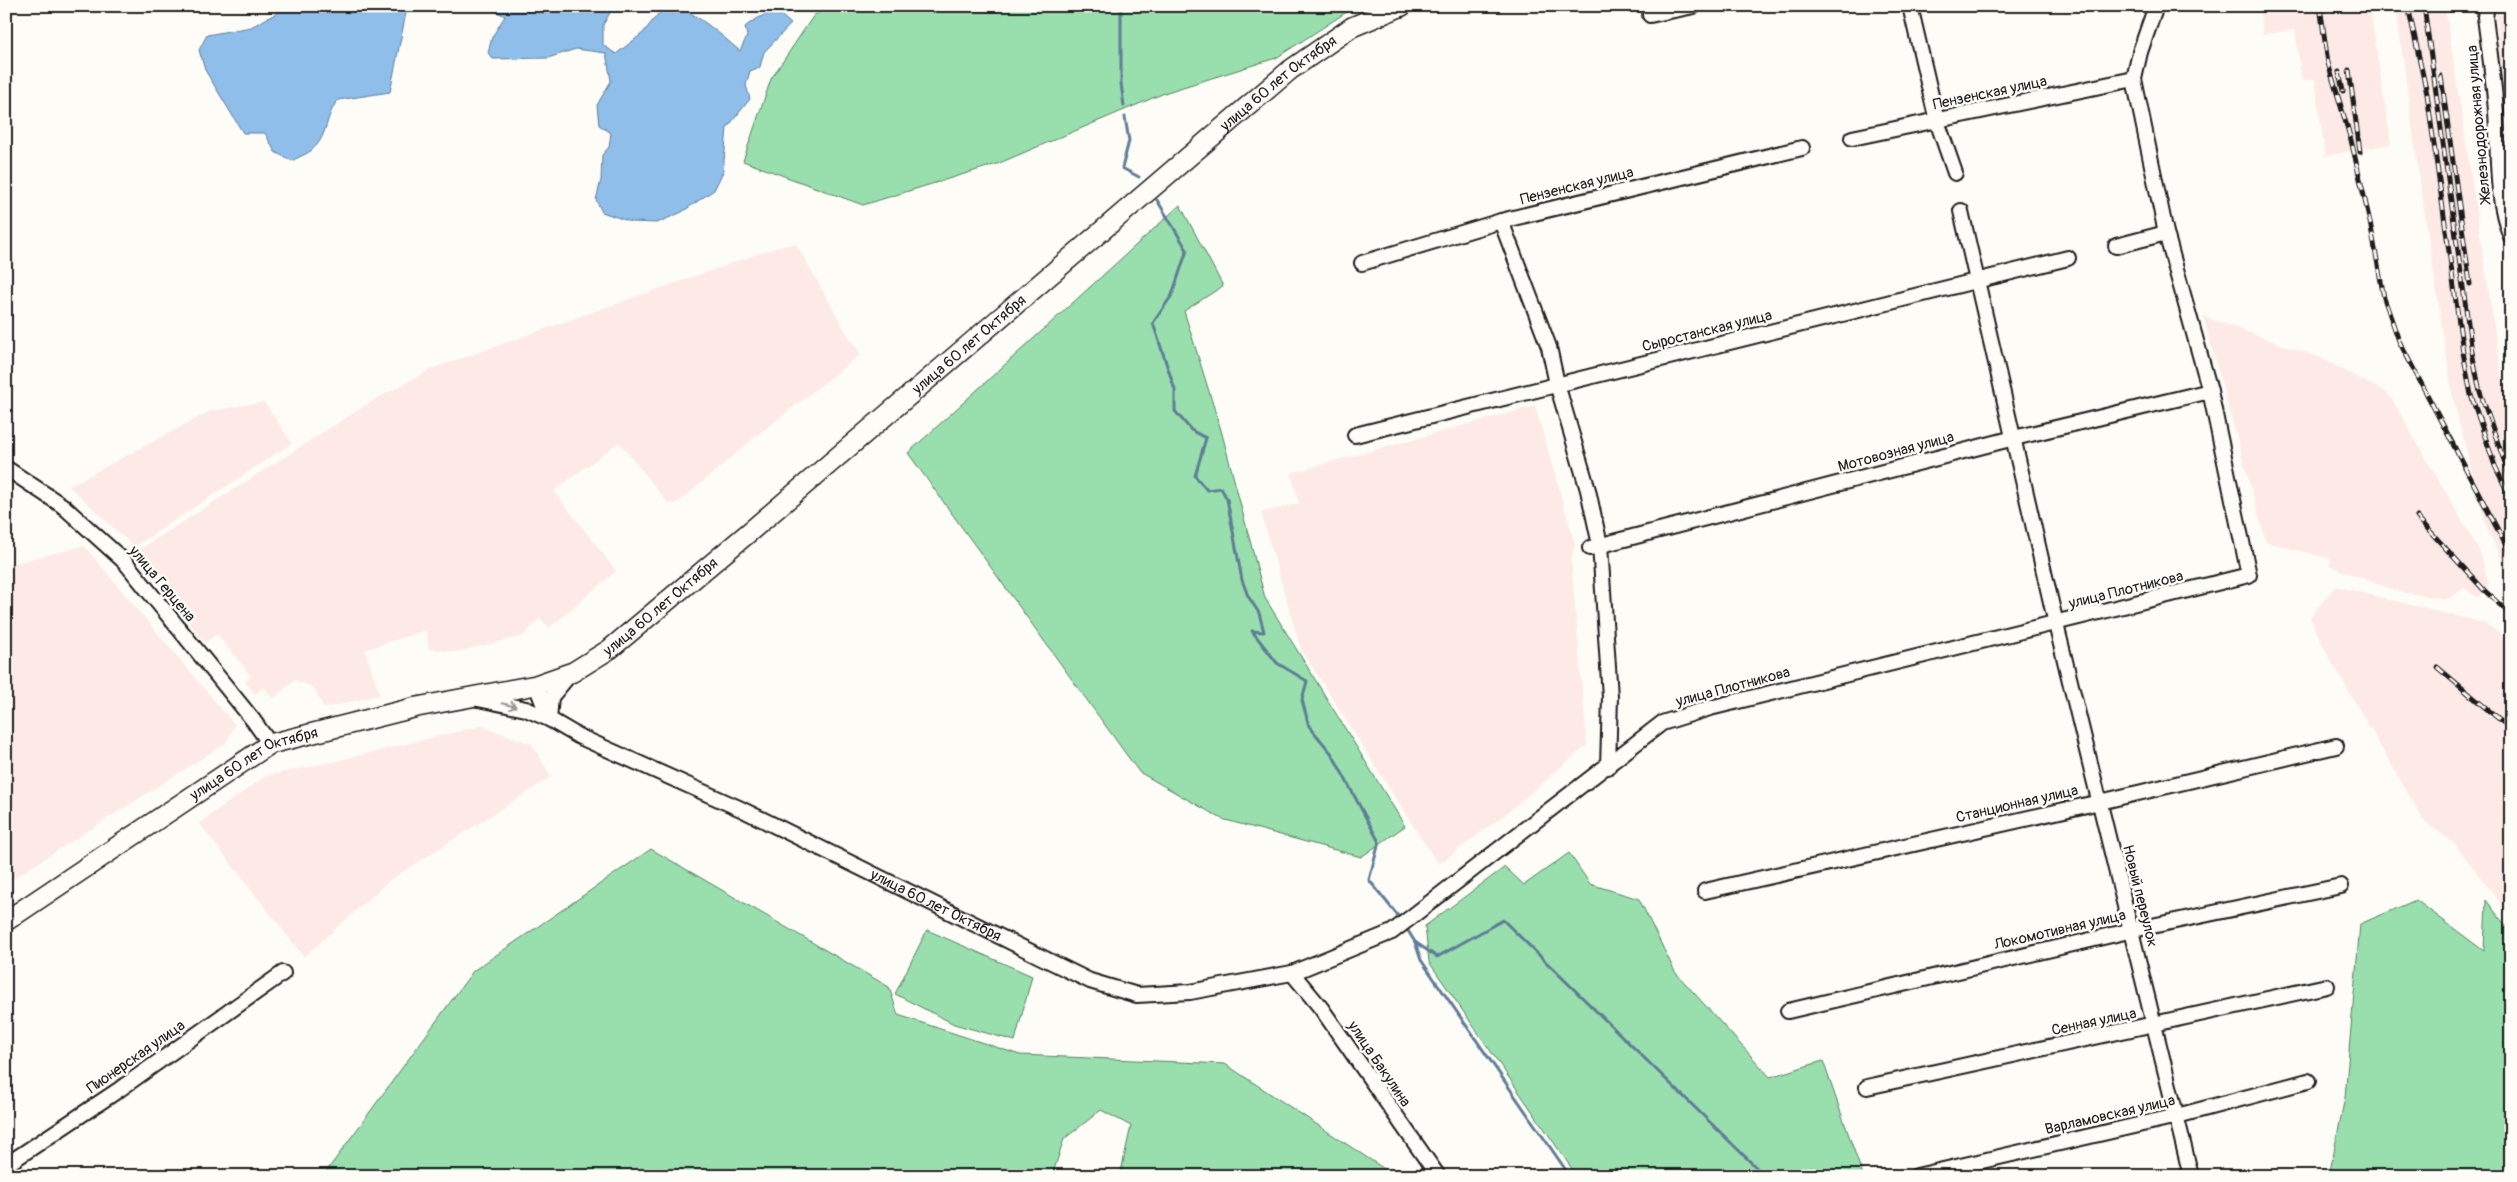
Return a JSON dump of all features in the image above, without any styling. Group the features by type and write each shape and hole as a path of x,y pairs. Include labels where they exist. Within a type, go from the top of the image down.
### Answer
{"main road":[{"name":"улица 60 лет Октября","path":"6,921 270,744 417,707 536,685 573,672 610,649 754,529 1290,70 1352,26 1402,6"}],"street":[{"path":"1650,15 1694,6"},
{"path":"1910,6 1937,122 1954,173"},
{"path":"2156,6 2140,52 2134,78 2166,233 2210,391"},
{"name":"Железнодорожная улица","path":"2486,6 2485,17 2496,113 2496,169 2506,226 2511,237"},
{"name":"Пензенская улица","path":"1852,138 1937,122 2134,78"},
{"name":"Пензенская улица","path":"1362,262 1501,221 1802,148"},
{"name":"Новый переулок","path":"1962,211 2056,624 2133,930 2153,1025 2191,1176"},
{"path":"1501,221 1549,347 1557,384 1588,490 1610,697 1608,767"},
{"path":"2116,246 2166,233"},
{"name":"Сыростанская улица","path":"1355,436 1557,384 2068,258"},
{"name":"Мотовозная улица","path":"1595,547 2014,438 2210,391"},
{"name":"улица Плотникова","path":"1292,973 1392,932 1662,724 1710,708 2249,575 2210,391"},
{"name":"улица Герцена","path":"6,468 63,506 124,562 253,720 270,744"},
{"path":"549,719 551,697 573,672"},
{"path":"536,685 549,719"},
{"name":"улица 60 лет Октября","path":"467,698 526,709 549,719 578,736 741,809 1090,981 1137,995 1190,992 1292,973"},
{"name":"Станционная улица","path":"1705,891 2100,802 2336,746"},
{"name":"Локомотивная улица","path":"1788,1010 2133,930 2341,886"},
{"name":"Пионерская улица","path":"6,1165 120,1089 283,973"},
{"name":"улица Бакулина","path":"1292,973 1321,1008 1438,1176"},
{"name":"Сенная улица","path":"1867,1087 2326,986"},
{"name":"Варламовская улица","path":"1917,1176 2177,1116 2308,1081"}],"shaded area":[{"path":"2259,6 2370,8 2391,144 2325,156 2315,79 2302,81 2295,30 2263,34"},
{"path":"2396,6 2445,6 2503,385 2511,407 2511,581 2487,528 2453,399 2417,162"},
{"path":"2496,6 2511,7 2511,216 2502,106"},
{"path":"796,244 852,342 861,354 760,433 680,501 673,504 667,502 619,442 554,491 616,571 549,628 540,618 523,636 456,652 429,649 426,630 365,650 380,695 324,708 314,688 295,680 273,699 264,687 255,694 245,682 251,676 217,634 205,643 134,553 374,400 434,368 778,247"},
{"path":"2203,316 2321,358 2385,392 2393,401 2479,550 2489,584 2478,598 2464,588 2448,599 2399,592 2330,566 2331,559 2266,542"},
{"path":"264,402 292,443 134,547 69,486 211,411"},
{"path":"1535,406 1575,544 1571,560 1587,745 1508,812 1439,864 1301,649 1261,513 1299,503 1291,473"},
{"path":"84,546 235,725 226,743 6,883 6,565"},
{"path":"2335,586 2485,623 2498,632 2511,649 2511,917 2455,844 2424,821 2330,659 2310,618"},
{"path":"481,726 532,744 551,777 390,880 304,957 199,823 266,776"}],"green space":[{"path":"835,6 1356,6 1276,58 1167,92 997,164 863,205 743,161 771,79 814,15"},
{"path":"1180,205 1223,286 1184,311 1221,430 1265,598 1405,826 1361,857 1222,819 1139,772 908,453"},
{"path":"651,849 889,987 898,1015 1020,1055 1225,1064 1395,1176 1120,1176 1131,1126 1101,1110 1064,1139 1052,1176 323,1176 473,971"},
{"path":"1569,853 1590,884 1639,899 1675,972 1770,1077 1823,1061 1863,1176 1577,1176 1429,962 1425,926 1505,867 1524,885"},
{"path":"2416,900 2484,951 2486,900 2511,933 2511,1176 2329,1176 2345,1097 2360,924"},
{"path":"927,930 1032,976 1015,1041 954,1024 895,994"}],"water":[{"path":"290,6 418,6 406,13 390,92 338,100 318,144 292,161 275,152 265,133 243,133 205,70 199,50 207,35 251,27"},
{"path":"485,6 610,6 611,11 603,25 603,45 616,54 643,33 658,14 677,6 718,32 740,51 747,36 745,27 774,9 791,24 764,52 760,67 750,71 746,85 750,99 727,128 723,172 714,190 682,212 657,223 631,222 602,212 596,200 601,180 602,155 609,147 611,133 599,125 597,105 611,81 606,53 576,49 548,58 493,59 488,53 492,37 505,16"}],"waterway":[{"path":"1121,6 1121,83 1124,106"},
{"path":"1125,117 1129,141 1122,168 1139,177"},
{"path":"1157,200 1187,250 1172,295 1153,323 1175,390 1175,411 1191,430 1206,438 1195,476 1207,490 1221,488 1227,499 1242,580 1248,596 1259,613 1264,632 1252,631 1277,663 1307,681 1302,700 1309,726 1332,754 1379,842 1369,880 1402,921"},
{"path":"1415,942 1437,957 1503,920 1765,1176"},
{"path":"1405,926 1415,942 1421,960 1570,1176"}],"railway":[{"path":"2320,6 2328,63 2351,140 2370,222 2384,298 2399,341 2511,555"},
{"path":"2408,6 2427,94 2463,352 2471,395 2495,466 2511,499"},
{"path":"2424,6 2472,352 2480,392 2511,480"},
{"path":"2349,70 2360,152"},
{"path":"2339,72 2343,91"},
{"path":"2441,76 2470,284"},
{"path":"2417,517 2484,590 2511,615"},
{"path":"2437,667 2511,729"}]}
